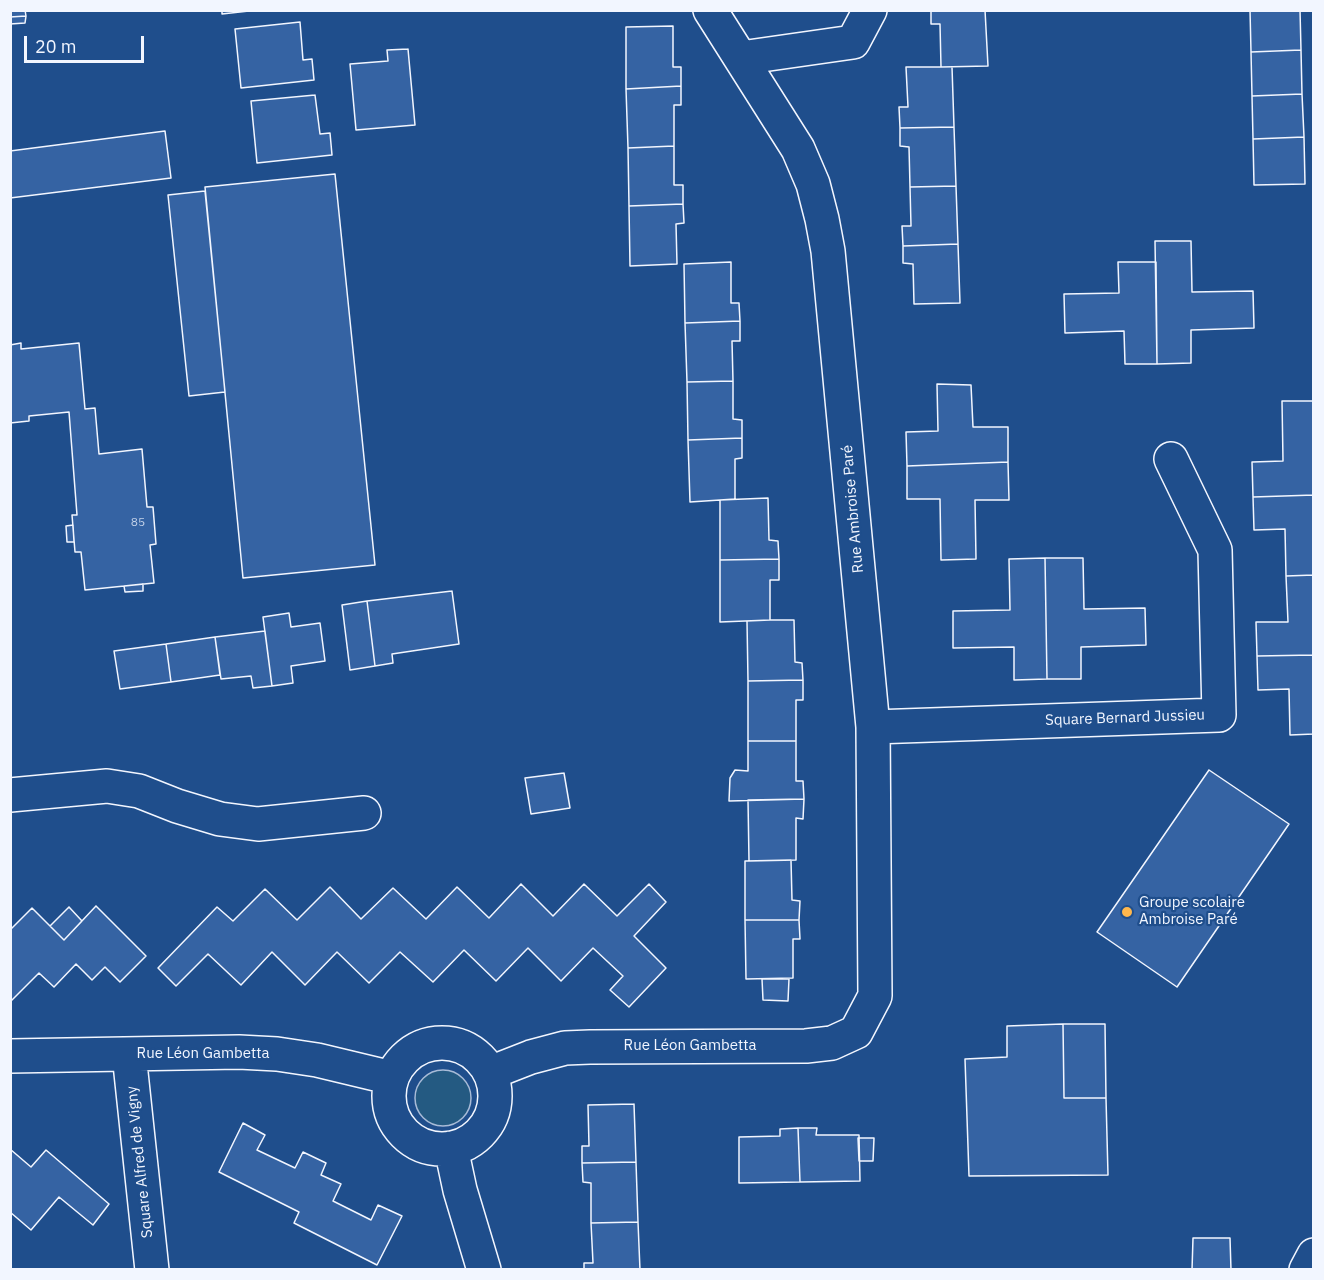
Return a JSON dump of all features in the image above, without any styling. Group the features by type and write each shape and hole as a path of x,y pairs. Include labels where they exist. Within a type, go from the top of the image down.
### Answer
{"street":[{"name":"Rue Ambroise Paré","path":"710,10 798,149 813,184 828,251 873,727 875,996 856,1032"},
{"path":"741,58 853,42 870,10"},
{"name":"Square Bernard Jussieu","path":"873,727 1219,715 1215,550 1171,459"},
{"path":"10,795 107,786 139,791 220,819 258,824 364,813"},
{"name":"Rue Léon Gambetta","path":"490,1073 531,1057 565,1048 806,1046 832,1043 856,1032"},
{"path":"447,1043 460,1046 482,1062 490,1073 495,1101 489,1120 477,1137 465,1144 437,1149 424,1146 402,1130 394,1118 389,1092 392,1078 408,1056 420,1048 447,1043"},
{"name":"Square Alfred de Vigny","path":"129,1054 152,1269"},
{"name":"Rue Léon Gambetta","path":"10,1056 277,1054 317,1060 392,1078"},
{"path":"451,1148 460,1190 484,1269"},
{"path":"1306,1269 1314,1255"}],"shaded area":[{"path":"437,1070 449,1070 463,1078 471,1092 469,1109 463,1118 449,1126 437,1126 420,1114 415,1104 415,1092 427,1075"}],"building":[{"path":"10,10 25,10 26,16 10,17"},
{"path":"222,10 258,10 222,14"},
{"path":"931,10 985,10 988,66 941,67 940,24 931,24"},
{"path":"1250,10 1300,10 1301,50 1251,52"},
{"path":"26,16 25,23 10,24 10,17"},
{"path":"300,22 303,60 312,59 314,80 241,88 235,29"},
{"path":"673,26 673,67 681,67 681,86 626,89 626,27"},
{"path":"408,49 415,125 356,130 350,64 388,61 387,50"},
{"path":"1301,50 1302,94 1252,96 1251,52"},
{"path":"906,67 952,67 954,127 900,128 899,107 908,107"},
{"path":"681,86 681,105 674,105 674,146 628,148 626,89"},
{"path":"1302,94 1304,137 1253,139 1252,96"},
{"path":"315,95 320,134 330,133 332,155 257,163 251,101"},
{"path":"954,127 956,186 910,187 909,147 900,146 900,128"},
{"path":"165,131 171,178 10,198 10,151"},
{"path":"1304,137 1305,184 1254,185 1253,139"},
{"path":"674,146 674,185 683,185 683,204 629,206 628,148"},
{"path":"335,174 375,565 243,578 205,187"},
{"path":"956,186 958,244 903,246 902,226 911,226 910,187"},
{"path":"205,191 225,392 189,396 168,195"},
{"path":"683,204 684,223 676,224 677,264 630,266 629,206"},
{"path":"1155,241 1191,241 1192,292 1253,291 1254,328 1191,330 1191,363 1157,364"},
{"path":"958,244 960,303 914,304 913,264 903,263 903,246"},
{"path":"731,262 731,303 739,303 740,321 685,323 684,264"},
{"path":"1118,262 1156,262 1157,364 1125,364 1124,331 1065,333 1064,294 1119,293"},
{"path":"740,321 740,341 732,341 733,381 687,382 685,323"},
{"path":"21,343 21,349 79,343 85,409 95,408 99,454 142,449 147,507 153,507 156,544 150,545 154,583 85,590 81,552 75,552 72,515 77,515 69,412 29,416 29,421 10,423 10,345"},
{"path":"733,381 733,419 742,420 742,438 688,440 687,382"},
{"path":"937,384 971,385 973,427 1008,427 1008,462 907,466 906,432 938,431"},
{"path":"1282,401 1314,401 1314,495 1253,497 1252,462 1283,461"},
{"path":"742,438 742,458 735,459 735,499 690,502 688,440"},
{"path":"1008,462 1009,500 975,500 976,559 941,560 940,499 907,499 907,466"},
{"path":"1314,495 1314,575 1286,576 1285,529 1254,530 1253,497"},
{"path":"768,498 769,540 778,541 779,559 720,560 720,500"},
{"path":"73,525 74,542 67,542 66,526"},
{"path":"1045,558 1047,679 1014,680 1014,647 953,648 953,611 1010,610 1009,559"},
{"path":"1045,558 1083,558 1084,609 1145,608 1146,645 1081,647 1081,679 1047,679"},
{"path":"779,559 779,580 770,580 770,620 720,622 720,560"},
{"path":"1314,575 1314,655 1257,656 1256,622 1288,622 1286,576"},
{"path":"143,584 143,591 125,592 124,586"},
{"path":"452,591 459,644 392,654 393,663 375,666 367,601"},
{"path":"367,601 375,666 350,670 342,605"},
{"path":"289,613 291,627 320,623 325,661 291,666 293,683 272,686 263,617"},
{"path":"794,620 795,662 802,663 803,680 748,681 747,621"},
{"path":"265,631 272,686 253,688 251,676 221,679 215,637"},
{"path":"215,637 220,675 171,682 166,644"},
{"path":"166,644 171,682 120,689 114,651"},
{"path":"1314,655 1314,734 1290,735 1289,689 1258,690 1257,656"},
{"path":"803,680 803,700 796,700 796,741 748,741 748,681"},
{"path":"748,741 796,741 796,781 803,781 804,799 729,801 730,778 735,770 748,771"},
{"path":"1209,770 1289,824 1177,987 1097,932"},
{"path":"564,773 570,808 531,814 525,778"},
{"path":"804,799 803,819 796,818 796,860 749,861 748,800"},
{"path":"791,860 792,900 800,901 799,920 745,920 745,861"},
{"path":"521,884 553,916 584,884 617,916 649,884 666,902 634,936 666,968 629,1007 610,990 623,976 593,948 561,981 528,948 496,981 464,950 433,982 400,952 369,983 337,952 305,985 272,952 241,985 208,954 176,986 158,968 217,907 233,921 265,889 297,920 330,887 361,919 393,888 426,919 457,887 489,918"},
{"path":"96,906 146,956 120,982 105,967 92,980 76,964 54,987 39,973 10,1002 10,930 32,908 64,940"},
{"path":"69,907 82,921 64,940 50,926"},
{"path":"745,920 799,920 800,939 793,939 793,978 746,979"},
{"path":"762,979 789,979 788,1001 763,1000"},
{"path":"1063,1024 1064,1098 1106,1098 1108,1175 969,1176 965,1059 1007,1057 1007,1026"},
{"path":"1063,1024 1105,1024 1106,1098 1064,1098"},
{"path":"634,1104 636,1162 582,1163 582,1146 589,1146 588,1105"},
{"path":"243,1123 265,1135 257,1150 295,1168 303,1152 326,1163 321,1175 341,1184 333,1201 371,1220 378,1205 402,1216 377,1265 294,1223 299,1212 219,1172"},
{"path":"798,1128 800,1182 739,1183 739,1137 780,1136 780,1129"},
{"path":"798,1128 817,1128 816,1135 859,1135 860,1181 800,1182"},
{"path":"858,1138 874,1138 873,1161 859,1161"},
{"path":"10,1149 31,1167 46,1150 109,1204 93,1225 59,1197 31,1230 10,1212"},
{"path":"636,1162 638,1222 591,1223 591,1183 583,1182 582,1163"},
{"path":"638,1222 640,1270 584,1270 584,1263 593,1263 591,1223"},
{"path":"1193,1238 1230,1238 1231,1270 1192,1270"}],"place":[{"name":"Groupe scolaire Ambroise Paré","path":"1127,912"}]}
